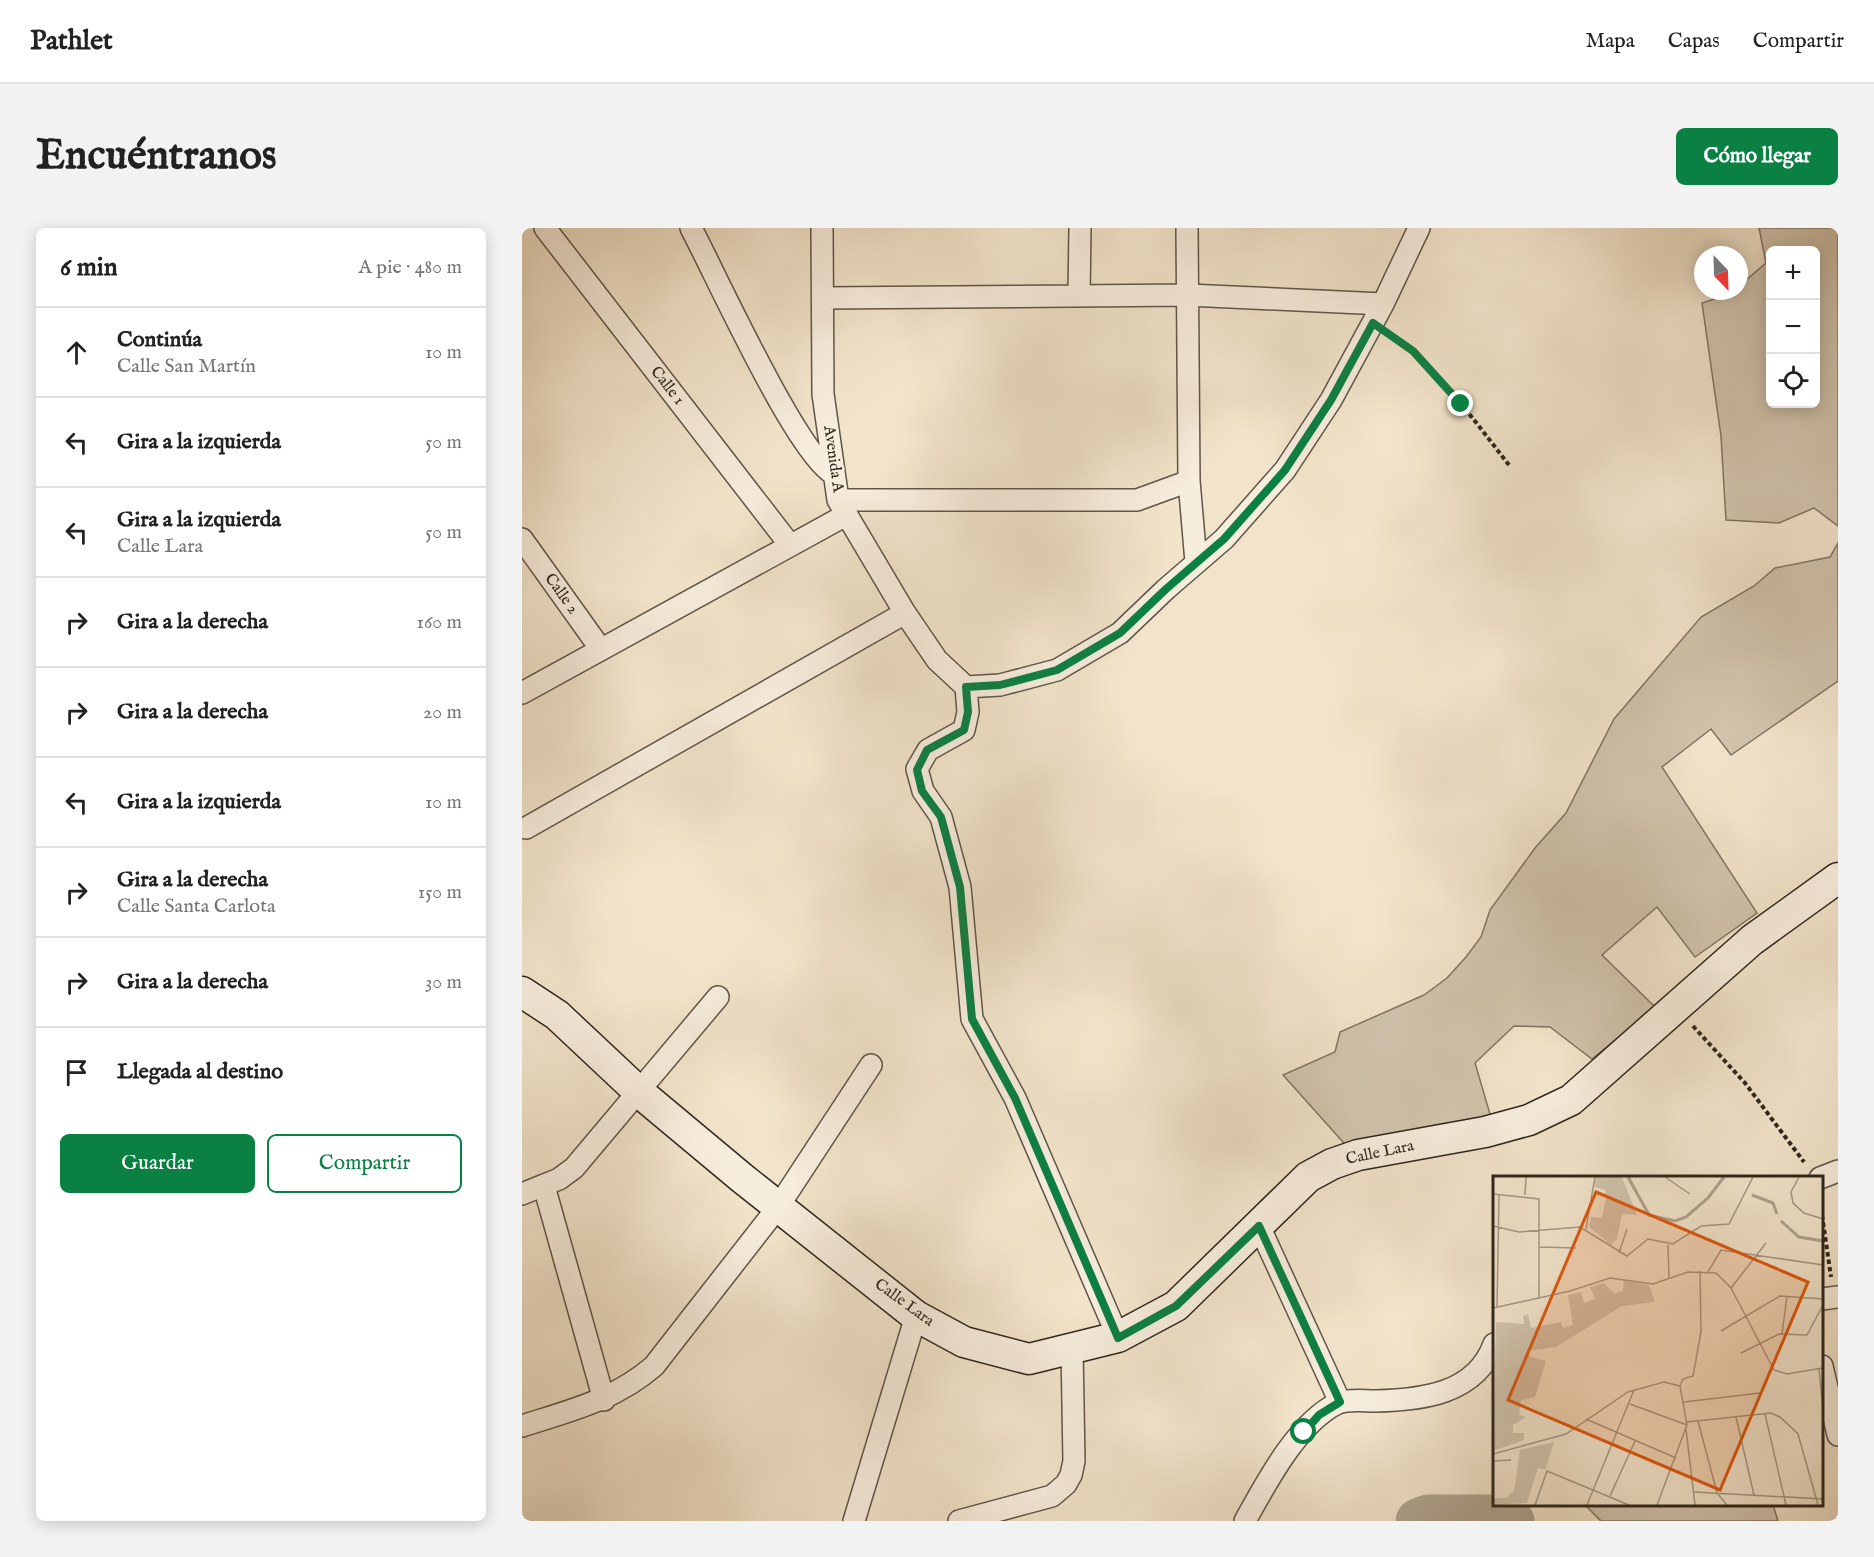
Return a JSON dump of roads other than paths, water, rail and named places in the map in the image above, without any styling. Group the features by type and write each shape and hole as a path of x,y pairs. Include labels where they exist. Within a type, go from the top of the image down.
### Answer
{"street":[{"name":"Calle 1","path":"544,228 790,545"},
{"path":"692,228 797,432 824,469 834,474"},
{"name":"Avenida A","path":"822,228 823,394 834,474 842,508 905,613 938,660 966,687"},
{"path":"1079,296 1080,228"},
{"path":"1187,228 1189,480 1196,562"},
{"path":"1118,1338 1015,1098 972,1019 960,887 941,817 922,791 917,770 927,750 964,730 968,712 966,687 1000,685 1057,670 1120,633 1224,539 1285,470 1331,400 1383,304 1419,228"},
{"path":"823,298 1188,295 1383,304"},
{"path":"522,693 790,545 842,508 1137,500 1189,480"},
{"name":"Calle 2","path":"522,539 600,648"},
{"path":"526,828 905,613"},
{"name":"Calle Lara","path":"522,992 557,1015 639,1092 778,1207 916,1316 964,1342 1029,1359 1118,1338 1176,1306 1308,1177 1332,1164 1358,1155 1485,1132 1529,1120 1571,1100 1752,940 1838,878"},
{"path":"522,1194 560,1179 574,1168 718,997"},
{"path":"522,1426 604,1400 638,1381 654,1366 778,1207 871,1065"},
{"path":"1814,1173 1838,1171"},
{"path":"544,1186 604,1400"},
{"path":"1259,1226 1340,1402"},
{"path":"854,1521 916,1316"},
{"path":"1245,1521 1282,1459 1319,1415 1340,1402 1412,1400 1461,1386 1489,1359 1493,1347"},
{"path":"959,1521 1052,1496 1066,1484 1074,1461 1072,1348"},
{"path":"1823,1374 1838,1436"}],"waterway":[{"path":"1418,1521 1428,1517 1506,1517 1512,1521"}]}
